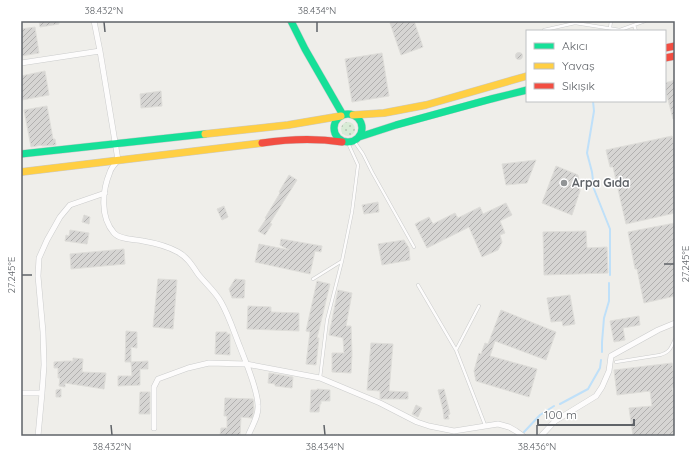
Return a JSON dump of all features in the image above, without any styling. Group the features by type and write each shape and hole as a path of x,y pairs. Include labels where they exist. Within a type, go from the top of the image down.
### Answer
{"street":[{"path":"94,21 118,160 110,171 105,193 103,205 106,218 110,228 116,235 163,245 179,252 188,260 221,302 229,318 252,380 258,405 257,414 248,436"},
{"path":"291,21 305,50 342,115"},
{"path":"21,63 100,51"},
{"path":"21,154 288,125 346,114 353,115 392,112 426,105 526,76"},
{"path":"21,172 284,140 323,139 351,141 376,130 393,125 526,90"},
{"path":"342,115 335,122 334,132 338,139 351,141 361,133 362,125 357,117 353,115"},
{"path":"38,436 44,365 43,332 38,276 39,258 60,217 70,206 105,193"},
{"path":"541,436 555,421 596,396 609,371 612,356 658,330 675,323"},
{"path":"154,428 154,387 158,379 209,362 246,364 320,378 380,403 417,422 429,426 454,431 498,424 509,427 523,436"},
{"path":"21,393 42,393"}],"lane":[{"path":"610,28 611,21"},
{"path":"544,30 575,23 620,30 645,21"},
{"path":"634,25 636,30"},
{"path":"351,141 363,154 414,247"},
{"path":"320,378 327,320 342,261 352,212 358,165 351,141"},
{"path":"313,279 342,261"},
{"path":"418,285 456,350 485,425"},
{"path":"456,350 479,306"},
{"path":"616,362 666,353 672,347 675,339"}],"green space":[{"path":"348,122 353,124 355,129 353,134 348,136 343,134 341,129 343,124"}],"building":[{"path":"39,21 59,21 59,24 40,27"},
{"path":"394,21 414,21 423,47 401,55 390,23"},
{"path":"35,27 39,53 21,56 21,29"},
{"path":"519,52 522,53 522,59 519,60 516,59 515,56 516,53"},
{"path":"382,53 389,96 352,102 345,59"},
{"path":"45,71 49,95 22,100 21,76"},
{"path":"675,80 675,119 673,119 666,92 666,83"},
{"path":"161,91 162,106 141,108 140,94"},
{"path":"47,106 53,139 55,139 56,145 31,147 24,110"},
{"path":"672,136 675,149 675,213 626,224 613,167 610,167 606,150"},
{"path":"536,160 527,183 506,185 502,164"},
{"name":"Arpa Gıda","path":"556,166 578,175 580,191 572,215 542,203"},
{"path":"289,175 297,180 270,223 272,224 265,235 258,231"},
{"path":"378,202 379,212 364,214 362,205"},
{"path":"506,203 512,215 500,221 505,233 500,235 502,242 498,250 482,257 469,227 427,248 415,224 429,217 433,224 455,213 458,218 480,207 483,214"},
{"path":"224,206 228,217 222,220 217,209"},
{"path":"84,215 90,217 89,224 82,222"},
{"path":"675,223 675,296 644,303 637,269 635,269 628,232"},
{"path":"70,230 89,233 87,244 65,241 66,235 69,236"},
{"path":"586,231 587,248 607,247 608,273 544,275 543,232"},
{"path":"281,239 322,246 321,252 315,251 310,274 255,262 259,244 289,250 280,245"},
{"path":"404,240 409,248 410,260 382,265 378,244"},
{"path":"124,249 125,264 71,269 70,254"},
{"path":"158,279 177,280 173,329 153,327"},
{"path":"235,279 245,280 244,298 232,298 229,289"},
{"path":"317,281 330,284 317,338 319,338 316,365 306,364 310,332 306,331"},
{"path":"338,290 352,293 346,326 351,326 351,373 332,372 332,353 344,353 343,338 329,335"},
{"path":"570,295 575,324 563,326 562,321 551,322 547,298"},
{"path":"248,306 271,307 271,312 299,313 299,331 247,329"},
{"path":"501,310 556,332 546,360 495,341 490,356 537,369 529,397 476,381 474,371 479,353 481,354 485,343 488,344"},
{"path":"639,316 640,325 623,328 625,340 614,342 610,321"},
{"path":"126,331 137,332 137,348 131,347 131,362 125,362"},
{"path":"216,332 227,332 227,334 230,334 230,355 215,354"},
{"path":"371,343 393,344 389,391 408,392 408,399 380,399 380,391 367,390"},
{"path":"73,358 83,359 82,372 106,373 104,389 65,383 65,387 59,386 60,378 58,378 58,368 54,368 54,362 73,361"},
{"path":"148,361 148,369 140,369 140,385 118,386 118,376 132,376 131,362"},
{"path":"672,363 675,384 675,388 672,388 675,403 675,436 633,436 629,408 652,406 650,391 617,395 614,370"},
{"path":"269,373 293,377 292,388 275,386 275,384 268,383"},
{"path":"61,389 61,397 56,397 56,390"},
{"path":"444,389 450,414 448,415 449,419 444,419 438,390"},
{"path":"311,390 330,390 330,401 321,401 319,412 310,412"},
{"path":"140,392 150,392 150,414 139,414"},
{"path":"225,398 253,399 254,409 252,418 241,417 240,436 220,435 221,428 227,428 227,416 224,416"},
{"path":"416,405 422,408 418,417 412,414"}],"waterway":[{"path":"593,102 594,111 587,153 592,172 594,189 610,229 610,275"},
{"path":"602,352 604,318 609,301 609,283"},
{"path":"560,404 588,389 600,368 601,360"},
{"path":"524,432 540,415 554,406"}],"traffic: fast":[{"path":"291,21 305,49 343,115"},
{"path":"359,137 396,125 526,90"},
{"path":"348,114 358,118 362,128 358,138 348,142 338,138 334,128 338,118 348,114"},
{"path":"21,154 205,134"}],"traffic: slow":[{"path":"353,115 384,113 426,105 526,76"},
{"path":"205,134 288,125 341,116"},
{"path":"21,172 262,143"}],"traffic: jam":[{"path":"666,48 675,46"},
{"path":"666,58 675,56"},
{"path":"262,143 302,140 342,142"}],"place":[{"name":"Arpa Gıda","path":"564,183"}]}
